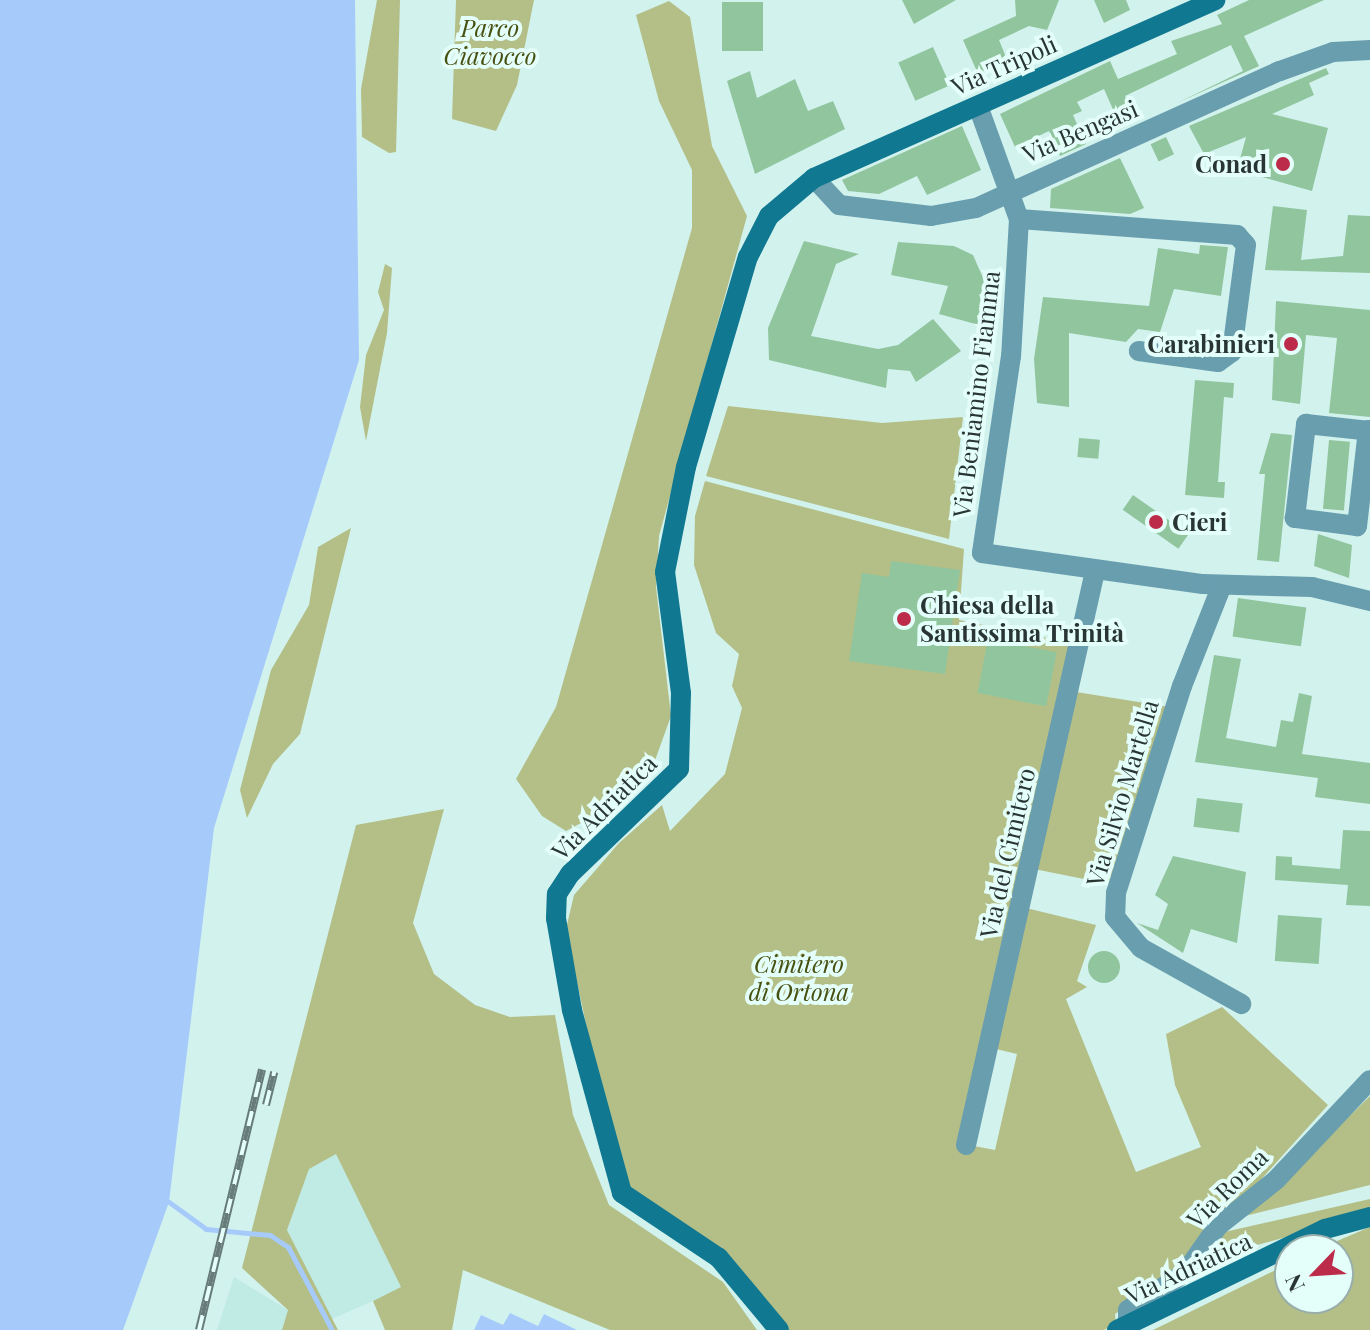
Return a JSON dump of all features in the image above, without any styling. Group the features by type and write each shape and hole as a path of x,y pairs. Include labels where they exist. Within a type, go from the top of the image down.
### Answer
{"main road":[{"name":"Via Tripoli","path":"814,178 1215,0"},
{"name":"Via Adriatica","path":"779,1330 719,1258 642,1212 611,1169 572,1010 557,894 679,769 683,736 665,572 671,523 748,257 769,216 814,178"},
{"name":"Via Adriatica","path":"1124,1328 1325,1229 1370,1217"}],"street":[{"name":"Via Bengasi","path":"814,178 839,205 931,216 976,208 1280,71 1333,52 1370,50"},
{"name":"Via Beniamino Fiamma","path":"978,106 1019,219 1011,356 982,553 1095,571"},
{"path":"1019,219 1237,235 1246,245 1232,352 1218,362 1139,351"},
{"path":"1306,424 1369,430 1357,526 1295,518 1306,424"},
{"path":"1095,571 1222,585 1312,587 1370,601"},
{"name":"Via del Cimitero","path":"966,1145 1095,571"},
{"name":"Via Silvio Martella","path":"1222,585 1182,686 1116,893 1115,917 1141,948 1241,1004"},
{"name":"Via Roma","path":"1124,1328 1128,1310 1185,1273 1218,1226 1276,1180 1344,1102 1370,1080"}],"shaded area":[{"path":"336,1153 402,1288 332,1319 287,1230 309,1168"},
{"path":"234,1277 288,1310 282,1330 217,1330"}],"green space":[{"path":"377,0 400,0 396,152 389,153 362,137 361,89"},
{"name":"Parco Ciavocco","path":"456,0 534,0 517,85 496,131 452,119"},
{"path":"669,1 690,17 712,146 747,216 659,536 656,587 671,716 653,766 613,806 566,831 542,816 516,779 556,707 692,228 692,170 659,101 636,15"},
{"path":"385,264 392,268 387,333 366,441 360,407 366,355 384,310 378,292"},
{"path":"728,406 882,423 963,417 949,539 706,476"},
{"name":"Cimitero di Ortona","path":"705,481 964,549 959,620 1073,643 958,1143 995,1150 1017,1054 996,1049 1026,908 1096,925 1077,981 1087,987 1066,999 1136,1172 1201,1147 1175,1085 1166,1034 1222,1007 1328,1105 1178,1272 1115,1314 1116,1324 1104,1330 785,1330 752,1288 646,1209 616,1167 566,929 574,895 619,843 662,805 670,831 725,774 742,708 732,686 739,654 716,633 694,565 695,516"},
{"path":"351,528 300,734 273,764 247,818 240,790 271,670 309,605 318,547"},
{"path":"1076,692 1170,707 1109,884 1034,869"},
{"path":"444,809 413,923 434,974 475,1005 510,1017 555,1015 573,1115 609,1205 723,1282 757,1330 610,1330 463,1270 452,1330 385,1330 373,1301 401,1287 336,1154 309,1169 287,1230 338,1330 282,1330 288,1310 242,1268 356,825"},
{"path":"1370,1096 1370,1185 1237,1218 1319,1146"},
{"path":"1370,1199 1370,1214 1297,1234 1274,1234 1274,1240 1257,1245 1191,1279 1220,1233"},
{"path":"1370,1227 1370,1330 1153,1330 1274,1271 1274,1314 1354,1314 1354,1234"}],"water":[{"path":"0,0 355,0 359,360 214,828 169,1202 123,1330 0,1330"},
{"path":"510,1313 538,1326 544,1314 577,1330 474,1330 481,1315 503,1325"}],"building":[{"path":"902,0 956,0 914,24"},
{"path":"1015,0 1059,0 1047,30 1029,26 999,40 1008,62 979,76 963,40 1016,16"},
{"path":"1094,0 1126,0 1130,10 1104,23"},
{"path":"1249,0 1324,0 1244,36 1259,66 1177,103 1243,71 1231,45 1125,96 1130,107 1115,114 1104,89 1077,102 1082,111 1073,115 1086,144 1060,156 1049,131 1015,147 1000,114 1110,61 1118,79 1177,54 1171,41 1222,24 1217,15"},
{"path":"722,2 763,2 763,51 722,51"},
{"path":"933,47 950,85 915,101 898,62"},
{"path":"1326,68 1329,74 1309,83 1314,95 1272,114 1328,128 1312,191 1237,170 1246,137 1204,154 1189,126"},
{"path":"750,71 757,98 795,79 808,111 833,101 845,129 755,174 727,81"},
{"path":"962,126 981,170 927,195 917,176 879,194 848,191 842,180"},
{"path":"1166,137 1174,154 1159,161 1151,144"},
{"path":"1120,158 1144,208 1130,214 1050,208 1051,189"},
{"path":"1273,206 1307,210 1301,260 1343,256 1348,215 1370,216 1370,273 1265,270"},
{"path":"804,241 859,254 836,264 811,336 878,349 898,345 933,319 961,351 916,382 910,371 888,369 886,388 769,360 768,328"},
{"path":"898,242 954,246 973,255 984,280 979,325 939,314 948,286 891,275"},
{"path":"1200,245 1228,247 1221,296 1174,289 1160,332 1138,329 1126,342 1069,333 1069,407 1037,403 1034,359 1043,297 1149,306 1158,248 1199,254"},
{"name":"Carabinieri","path":"1276,301 1370,310 1370,417 1329,413 1337,338 1306,335 1300,404 1272,400"},
{"path":"1195,380 1234,383 1233,398 1224,397 1218,482 1225,482 1224,498 1185,495"},
{"path":"1271,433 1292,435 1279,562 1257,560 1265,474 1259,474"},
{"path":"1079,438 1100,440 1098,459 1077,457"},
{"path":"1329,440 1350,442 1344,511 1323,509"},
{"name":"Cieri","path":"1133,495 1189,534 1178,549 1123,510"},
{"path":"1318,534 1352,545 1349,578 1314,566"},
{"name":"Chiesa della Santissima Trinità","path":"891,561 960,570 945,674 849,661 862,573 889,577"},
{"path":"1238,598 1306,608 1301,646 1233,637"},
{"path":"988,639 1057,652 1046,706 978,693"},
{"path":"1214,655 1241,659 1226,738 1276,747 1281,720 1293,722 1299,693 1312,696 1302,754 1370,763 1370,804 1315,797 1318,778 1195,762"},
{"path":"1197,798 1243,804 1239,832 1193,827"},
{"path":"1343,830 1370,831 1370,906 1346,905 1348,885 1275,880 1276,856 1292,857 1292,865 1340,869"},
{"path":"1173,856 1246,872 1237,943 1191,929 1183,953 1137,923 1158,930 1168,904 1155,895"},
{"path":"1278,915 1322,918 1319,964 1275,961"},
{"path":"1104,951 1115,956 1120,967 1115,978 1104,983 1093,978 1088,967 1093,956"}],"waterway":[{"path":"169,1202 206,1229 270,1235 288,1247 332,1330"}],"railway":[{"path":"199,1330 262,1069"},
{"path":"266,1105 274,1072"}],"place":[{"name":"Conad","path":"1283,164"},
{"name":"Carabinieri","path":"1291,344"},
{"name":"Cieri","path":"1156,522"},
{"name":"Chiesa della Santissima Trinità","path":"904,619"}]}
